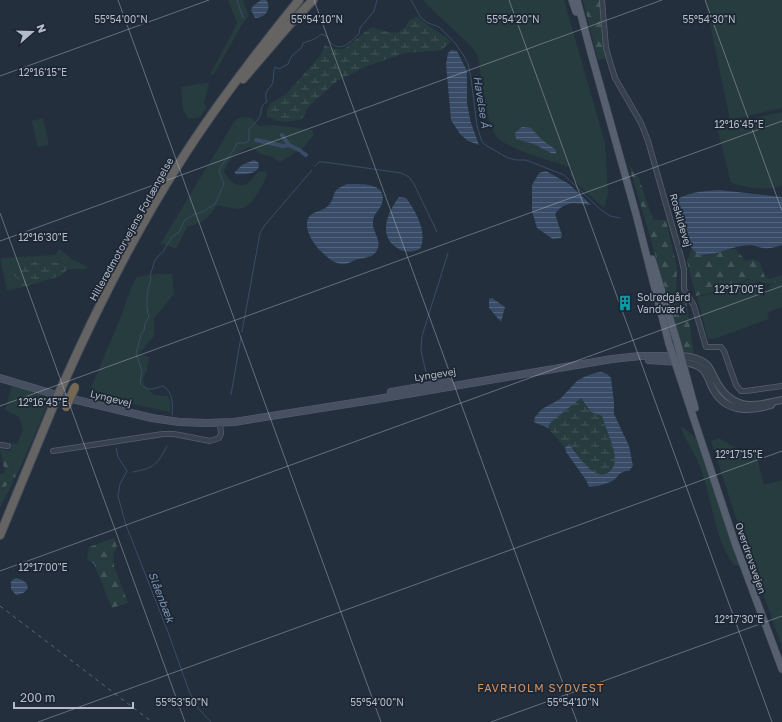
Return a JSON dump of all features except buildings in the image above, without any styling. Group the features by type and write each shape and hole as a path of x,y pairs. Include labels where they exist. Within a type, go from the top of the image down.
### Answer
{"highway":[{"path":"272,34 284,11 294,0"},
{"name":"Hillerødmotorvejens Forlængelse","path":"0,535 54,404 112,279 153,206 184,156 227,93 299,0"},
{"path":"227,93 242,81 291,23 313,0"},
{"path":"66,407 75,387"}],"main road":[{"path":"572,0 591,53"},
{"path":"577,0 655,289 678,359"},
{"path":"636,214 654,264 678,359"},
{"name":"Lyngevej","path":"0,378 64,397 152,418 179,422 220,423 483,382 491,379 612,359 640,356 678,359"},
{"name":"Overdrevsvejen","path":"678,359 696,412 706,453"},
{"name":"Overdrevsvejen","path":"678,359 735,543 782,669"}],"street":[{"name":"Roskildevej","path":"602,0 606,48 610,62 615,78 638,117 648,141 681,257 684,270 684,289 694,306 706,347 721,347 724,351 736,385 741,391 782,386"},
{"path":"678,359 700,367 706,374 713,390 720,398 735,408 756,410 782,400"},
{"path":"53,450 163,434 174,434 210,441 219,438 221,434 220,423"},
{"path":"0,444 8,446"}],"green space":[{"path":"228,0 243,0 249,16 243,23 214,74 210,75 237,23"},
{"path":"424,0 564,0 605,143 608,194 604,208 578,185 570,174 573,168 521,151 503,142 497,137 493,130 484,99 478,57 472,47 427,5"},
{"path":"583,0 600,0 607,58 598,60"},
{"path":"705,0 782,0 782,108 730,120"},
{"path":"417,17 451,41 442,50 405,53 367,66 337,81 309,106 302,119 284,122 267,116 267,110 271,103 286,94 320,56 325,45 336,49 347,47 372,27 388,32 398,32 406,26 409,20"},
{"path":"209,83 204,104 207,107 200,117 189,119 183,110 181,87"},
{"path":"782,112 782,186 756,188 731,183 717,127"},
{"path":"43,118 49,145 38,147 32,121"},
{"path":"239,118 252,118 258,126 274,125 313,130 313,136 304,147 280,162 270,156 260,154 255,149 249,147 233,156 224,170 228,178 235,184 243,185 260,171 266,172 267,176 252,201 248,205 239,209 217,205 205,220 187,227 176,249 161,243 234,122"},
{"path":"629,165 639,179 653,220 666,220 677,268 676,290 686,300 694,354 683,350"},
{"path":"692,248 699,255 708,256 721,250 735,249 746,261 754,259 760,263 765,277 769,279 782,275 782,281 768,284 747,279 732,288 696,296 687,261"},
{"path":"59,249 72,259 86,266 87,269 68,269 60,276 7,291 0,258 55,255"},
{"path":"66,258 68,269 60,276 20,288 14,285 18,282 16,277 11,274 11,269 24,263 58,263"},
{"path":"172,274 174,294 154,318 154,336 139,354 149,357 147,370 143,379 144,385 154,395 168,396 171,404 170,412 114,400 90,390 131,288 137,277"},
{"path":"747,280 757,281 762,297 768,292 770,285 782,281 782,307 767,313 769,319 714,339 708,339 697,297 731,289"},
{"path":"12,386 51,396 16,477 6,450 11,451 12,443 17,444 23,430 19,417 5,410"},
{"path":"581,397 591,412 602,416 613,448 615,457 614,465 610,471 605,474 599,474 593,471 581,460 569,444 565,448 548,428 551,422"},
{"path":"683,427 696,438 739,565 734,565 722,544 701,469 683,433 681,428"},
{"path":"719,438 739,450 754,447 764,485 782,480 782,647 734,512 711,441"},
{"path":"0,449 6,450 16,477 0,491 0,474 5,473"},
{"path":"15,477 7,494 0,508 0,491"},
{"path":"114,538 117,547 113,555 114,566 128,603 112,608 94,564 87,559 89,547"}],"water":[{"path":"261,0 266,0 268,3 267,12 264,16 255,18 251,10 253,6"},
{"path":"451,50 457,51 467,71 467,103 471,123 479,145 468,141 460,134 451,120 446,64 448,53"},
{"path":"522,127 531,128 541,139 556,150 556,154 534,144 516,139 515,133"},
{"path":"254,160 258,162 258,169 247,174 235,174 235,172 242,165"},
{"path":"546,171 569,184 591,205 567,204 555,214 562,235 561,238 553,239 537,228 532,211 532,185 539,173"},
{"path":"347,184 365,184 372,186 381,191 383,196 381,206 373,219 373,225 379,245 376,252 371,256 343,264 336,263 319,250 309,234 307,223 308,218 312,214 325,209 328,206 337,189"},
{"path":"719,190 782,197 782,245 762,248 753,245 744,245 711,254 698,255 681,233 672,203 689,194"},
{"path":"399,197 406,198 414,209 422,229 423,236 420,249 410,252 399,249 392,244 386,231 388,217"},
{"path":"492,298 505,307 501,322 489,308 489,299"},
{"path":"601,372 607,374 611,378 614,414 629,446 633,466 629,471 624,471 611,482 589,487 586,480 566,452 565,448 569,444 581,460 593,471 599,474 605,474 610,471 614,465 615,457 602,416 591,412 581,398 551,422 548,428 534,422 535,417 542,409 560,399 577,381 584,377"},
{"path":"16,578 25,582 28,587 25,592 16,595 11,589 11,581"}],"waterway":[{"path":"237,0 243,18"},
{"name":"Slåenbæk","path":"172,415 172,399 169,392 163,386 148,389 140,383 142,371 136,354 141,334 144,331 145,323 149,317 147,308 148,288 155,260 163,252 171,238 179,232 185,220 215,204 224,184 219,171 237,143 245,143 249,141 249,129 259,118 262,106 267,102 266,92 272,84 275,67 279,69 288,64 291,57 302,47 303,43 315,39 321,34 327,36 333,45 339,47 349,43 359,34 360,28 374,11 377,0"},
{"name":"Havelse Å","path":"411,0 421,18 428,23 439,27 455,43 464,56 468,64 471,78 477,126 482,142 508,158 526,160 564,175 600,209 610,216 620,218"},
{"path":"282,135 289,145 301,151"},
{"path":"256,140 283,146 289,145"},
{"path":"315,166 319,162 324,162 401,173 409,177 414,184 437,232"},
{"path":"242,332 260,233 265,225 312,170"},
{"path":"426,372 421,351 422,336 448,253"},
{"path":"231,395 241,337"},
{"name":"Slåenbæk","path":"133,472 146,469 154,465 167,446"},
{"name":"Slåenbæk","path":"116,448 118,457 127,471 120,484 118,496 126,525 168,632 189,691 196,706 211,722"}],"railway":[{"path":"0,606 152,722"}],"place":[{"name":"Solrødgård Vandværk","path":"625,303"}],"district":[{"name":"FAVRHOLM SYDVEST","path":"541,687"}]}
